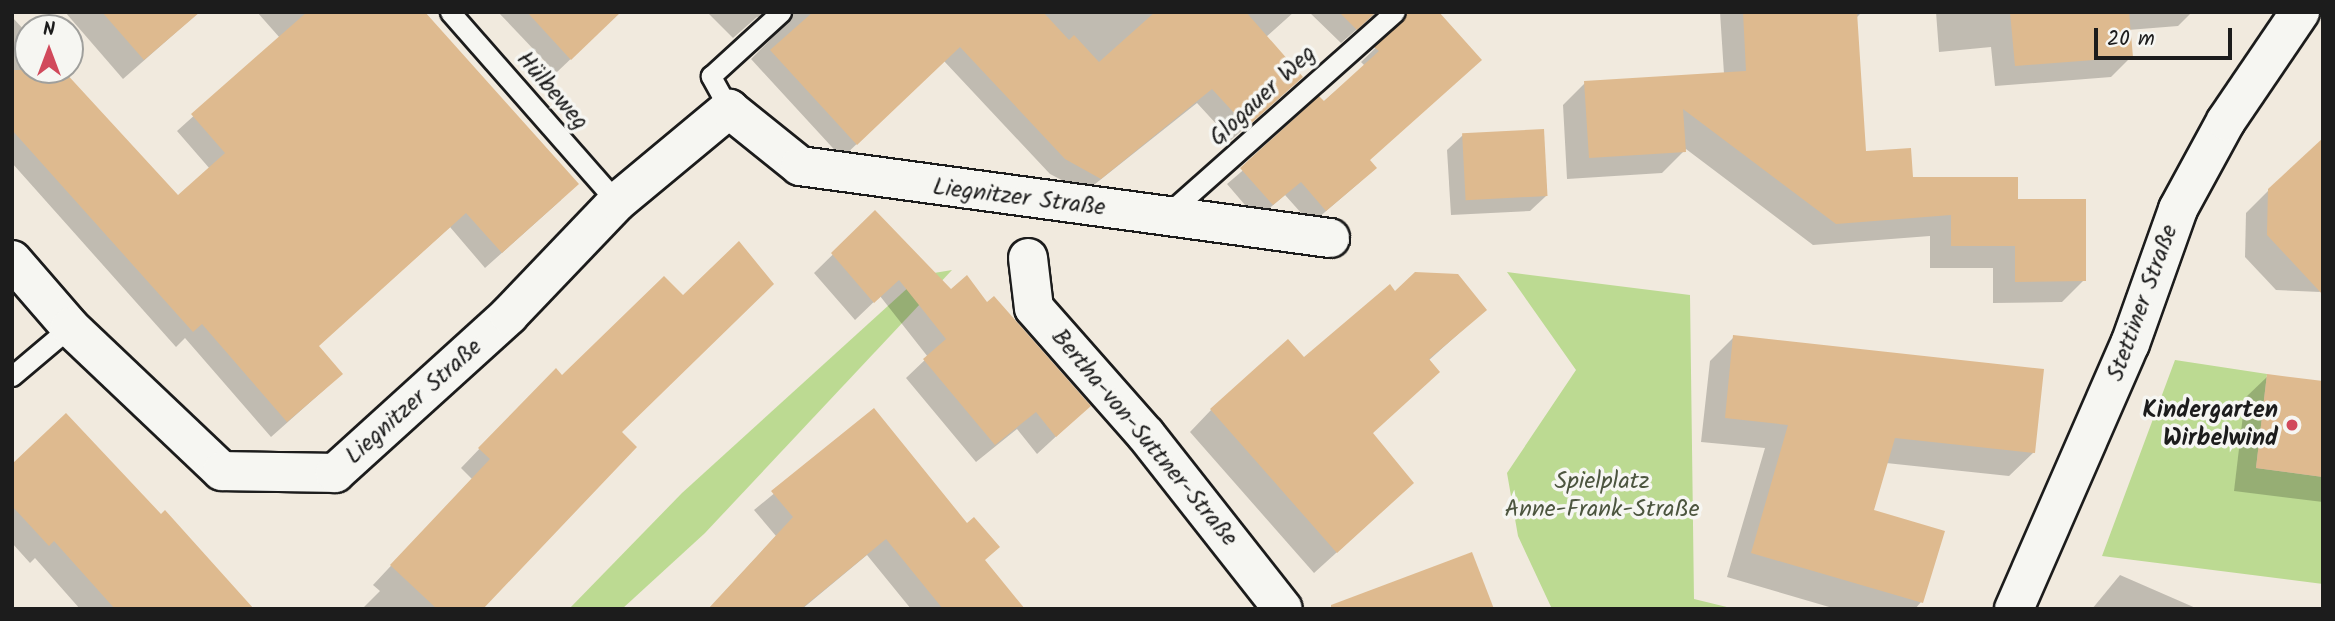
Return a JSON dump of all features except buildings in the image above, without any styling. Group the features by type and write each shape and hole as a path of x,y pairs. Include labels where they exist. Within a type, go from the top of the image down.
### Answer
{"street":[{"name":"Stettiner Straße","path":"2014,609 2130,344 2178,209 2226,121 2300,12"},
{"name":"Liegnitzer Straße","path":"12,260 70,327 222,471 335,474 509,315 617,202 729,110 800,166 1330,238"},
{"name":"Bertha-von-Suttner-Straße","path":"1028,258 1034,308 1146,435 1283,609"}],"lane":[{"name":"Hülbeweg","path":"450,12 617,202"},
{"name":"Liegnitzer Straße","path":"729,110 711,76 780,12"},
{"name":"Glogauer Weg","path":"1165,216 1395,12"},
{"path":"12,376 70,327"}],"green space":[{"path":"952,270 705,533 622,609 569,609 682,493 922,275"},
{"name":"Spielplatz Anne-Frank-Straße","path":"1507,272 1690,295 1694,599 1735,609 1552,609 1518,536 1507,473 1576,370"},
{"path":"2175,360 2267,374 2256,468 2323,477 2323,584 2102,556"}],"place":[{"name":"Kindergarten Wirbelwind","path":"2292,425"}]}
